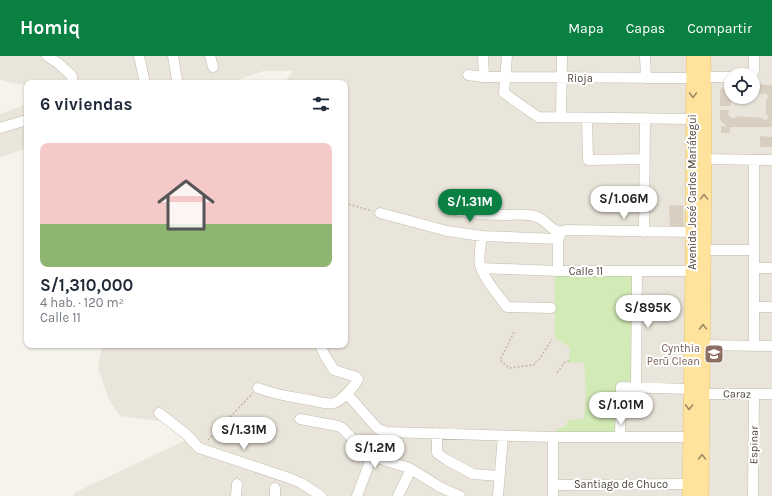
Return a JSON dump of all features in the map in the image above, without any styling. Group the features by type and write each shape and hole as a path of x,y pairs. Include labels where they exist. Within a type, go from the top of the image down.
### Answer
{"main road":[{"name":"Avenida José Carlos Mariátegui","path":"689,490 689,389 696,280 704,250 705,159 698,78 693,56"},
{"name":"Avenida José Carlos Mariátegui","path":"702,496 703,345 692,232 693,119 698,78 704,56"}],"street":[{"path":"47,56 58,63 72,76 72,80"},
{"path":"139,56 144,80"},
{"path":"173,56 177,80"},
{"path":"210,56 213,67"},
{"path":"483,56 484,77"},
{"path":"507,56 504,93 538,117 693,119"},
{"path":"561,117 562,56"},
{"path":"645,56 646,78"},
{"path":"753,68 754,56"},
{"name":"Rioja","path":"468,75 484,77 562,78 724,78"},
{"path":"588,118 588,160 645,159"},
{"path":"644,232 645,118"},
{"path":"0,128 24,121"},
{"path":"705,159 772,160"},
{"path":"754,160 754,346"},
{"path":"444,207 462,213 537,217 560,236"},
{"path":"380,213 447,231 482,236 560,236"},
{"path":"558,271 560,236 566,230 692,232"},
{"path":"482,236 479,263 489,282 507,307 551,308"},
{"path":"704,250 754,250"},
{"name":"Calle 11","path":"481,268 558,271 637,271 696,280"},
{"path":"754,268 772,268"},
{"path":"636,387 637,271"},
{"path":"754,307 772,307"},
{"path":"703,345 772,346"},
{"path":"258,388 289,398 323,403 334,403 347,394 358,380 356,377 334,370 321,348"},
{"path":"620,437 621,387 689,389"},
{"path":"347,394 382,432 553,437 689,437"},
{"name":"Caraz","path":"703,394 772,394"},
{"name":"Espinar","path":"753,496 754,394"},
{"path":"159,413 186,434 199,448 289,478 301,483 321,496"},
{"path":"300,419 338,426 342,428 363,451 372,456 411,469 440,487 460,496"},
{"path":"437,433 437,452 447,460 473,474 499,476"},
{"path":"498,496 502,436"},
{"path":"553,437 553,496"},
{"path":"357,496 372,456"},
{"path":"398,496 411,469"},
{"path":"236,496 237,484"},
{"name":"Santiago de Chuco","path":"553,485 689,490"}],"path":[{"path":"348,205 380,213"},
{"path":"514,332 500,360 509,368 534,365 552,339"},
{"path":"557,373 565,362 569,361"},
{"path":"208,440 258,388"}],"shaded area":[{"path":"0,56 772,56 772,496 73,496 76,492 188,439 167,422 120,416 109,400 98,368 101,348 348,348 348,80 286,80 293,71 263,71 238,80 24,80 24,85 0,80"},
{"path":"24,105 24,149 0,157 0,114"}],"green space":[{"path":"555,275 634,275 631,382 618,384 618,433 557,434 556,429 565,427 568,420 584,419 586,391 584,362 569,363 570,347 555,339"}],"building":[{"path":"760,84 771,85 772,126 730,127 730,133 721,133 721,126 727,127 720,120 720,110 729,110 728,115 732,118 736,118 735,116 762,118 766,120 769,117 766,114 766,100 769,97 765,93 760,94"},
{"path":"724,86 724,104 731,104 731,106 720,106 720,90"},
{"path":"760,136 772,137 772,147 760,147"},
{"path":"683,205 684,228 670,228 669,206"}],"place":[{"name":"Cynthia Perū Clean","path":"714,354"}]}
